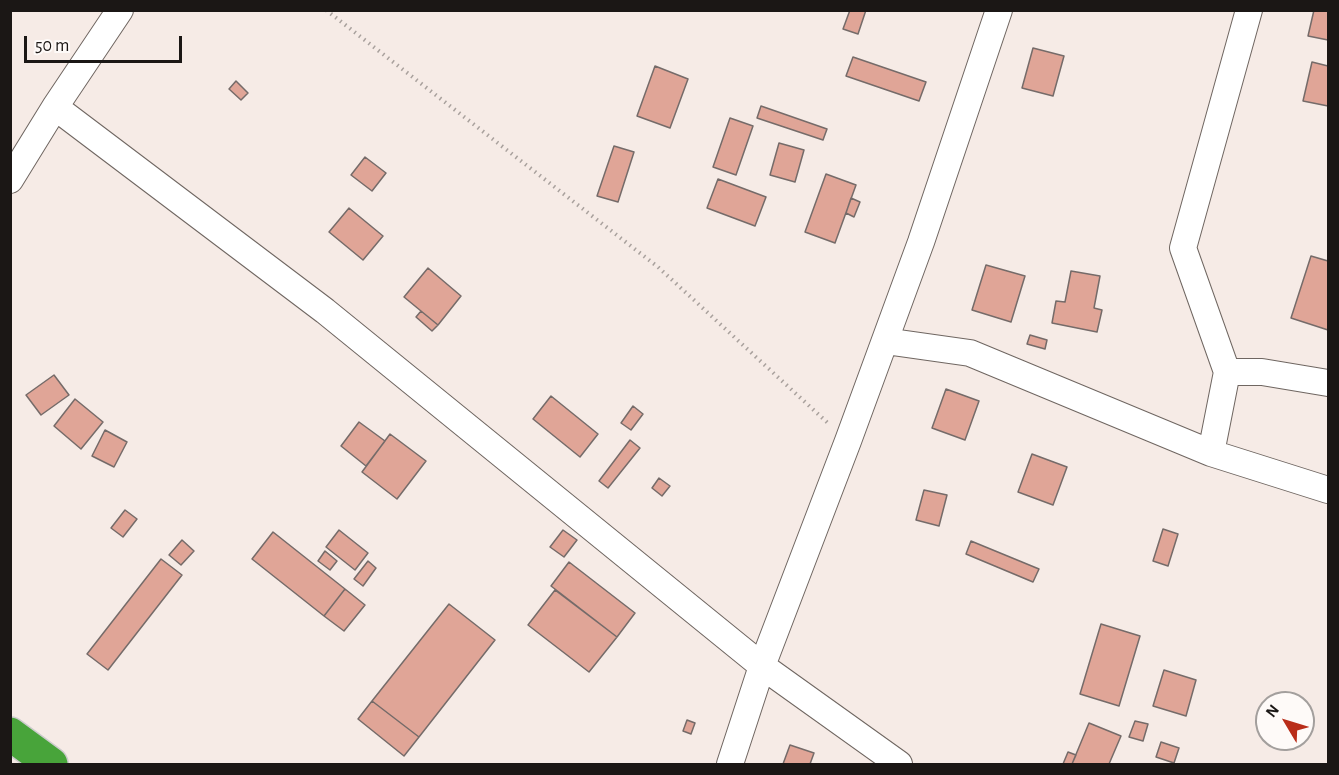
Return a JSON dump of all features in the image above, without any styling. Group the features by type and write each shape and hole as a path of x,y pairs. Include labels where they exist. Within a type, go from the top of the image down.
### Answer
{"highway":[{"path":"10,734 51,765"}],"street":[{"path":"10,180 55,107 120,10"},
{"path":"730,765 762,666 925,231 999,10"},
{"path":"1211,453 1227,372 1183,248 1249,10"},
{"path":"55,107 325,311 762,666 899,765"},
{"path":"885,341 970,354 1211,453 1329,490"},
{"path":"1227,372 1262,372 1329,383"}],"path":[{"path":"326,10 658,267 848,441"}],"building":[{"path":"850,10 866,10 858,34 843,29"},
{"path":"1314,10 1328,10 1328,40 1308,36"},
{"path":"1033,48 1064,56 1053,96 1022,88"},
{"path":"853,57 926,82 919,101 846,76"},
{"path":"1312,62 1328,66 1328,106 1303,101"},
{"path":"655,66 688,79 670,128 637,116"},
{"path":"236,81 248,93 241,100 229,89"},
{"path":"761,106 827,129 823,140 757,118"},
{"path":"730,118 753,126 736,175 713,167"},
{"path":"779,143 804,150 795,182 770,175"},
{"path":"614,146 634,152 618,202 597,196"},
{"path":"365,157 386,173 372,191 351,175"},
{"path":"826,174 856,185 835,243 805,232"},
{"path":"718,179 766,197 755,226 707,208"},
{"path":"851,198 860,202 854,217 846,213"},
{"path":"349,208 383,236 363,260 329,232"},
{"path":"1311,256 1328,261 1328,330 1291,318"},
{"path":"986,265 1025,276 1011,322 972,310"},
{"path":"428,268 461,296 438,325 404,297"},
{"path":"1071,271 1100,276 1094,308 1102,310 1097,332 1052,323 1056,301 1065,302"},
{"path":"421,311 438,325 432,331 416,317"},
{"path":"1030,335 1047,340 1045,349 1027,344"},
{"path":"54,375 69,395 41,415 26,395"},
{"path":"946,389 979,401 965,440 932,428"},
{"path":"551,396 598,434 580,457 533,419"},
{"path":"75,399 103,422 81,449 54,426"},
{"path":"633,406 643,414 631,430 621,423"},
{"path":"359,422 385,441 366,466 341,446"},
{"path":"105,430 127,442 114,467 92,456"},
{"path":"390,434 426,461 397,499 362,472"},
{"path":"630,440 640,448 608,488 599,481"},
{"path":"1032,454 1067,467 1053,505 1018,492"},
{"path":"659,478 670,486 662,496 652,488"},
{"path":"924,490 947,495 939,526 916,520"},
{"path":"125,510 137,519 123,537 111,528"},
{"path":"1163,529 1178,534 1168,566 1153,561"},
{"path":"339,530 368,553 355,570 326,547"},
{"path":"563,530 577,540 564,557 550,547"},
{"path":"273,532 345,589 324,616 252,559"},
{"path":"182,540 194,551 181,565 169,555"},
{"path":"971,541 1039,569 1033,582 966,554"},
{"path":"325,551 337,561 330,570 318,561"},
{"path":"161,559 182,575 108,670 87,654"},
{"path":"368,561 376,568 363,586 354,579"},
{"path":"569,562 635,613 617,637 551,586"},
{"path":"345,589 365,605 344,631 324,616"},
{"path":"555,590 617,637 589,672 528,625"},
{"path":"449,604 495,640 419,737 372,701"},
{"path":"1101,624 1140,636 1119,706 1080,694"},
{"path":"1164,670 1196,680 1186,716 1153,706"},
{"path":"372,701 419,737 404,756 358,719"},
{"path":"687,720 695,723 691,734 683,731"},
{"path":"1135,721 1148,724 1143,741 1129,737"},
{"path":"1089,723 1121,736 1109,764 1072,764"},
{"path":"1161,742 1179,748 1174,763 1156,757"},
{"path":"790,745 814,753 810,764 783,764"},
{"path":"1068,752 1076,755 1072,764 1063,764"}]}
